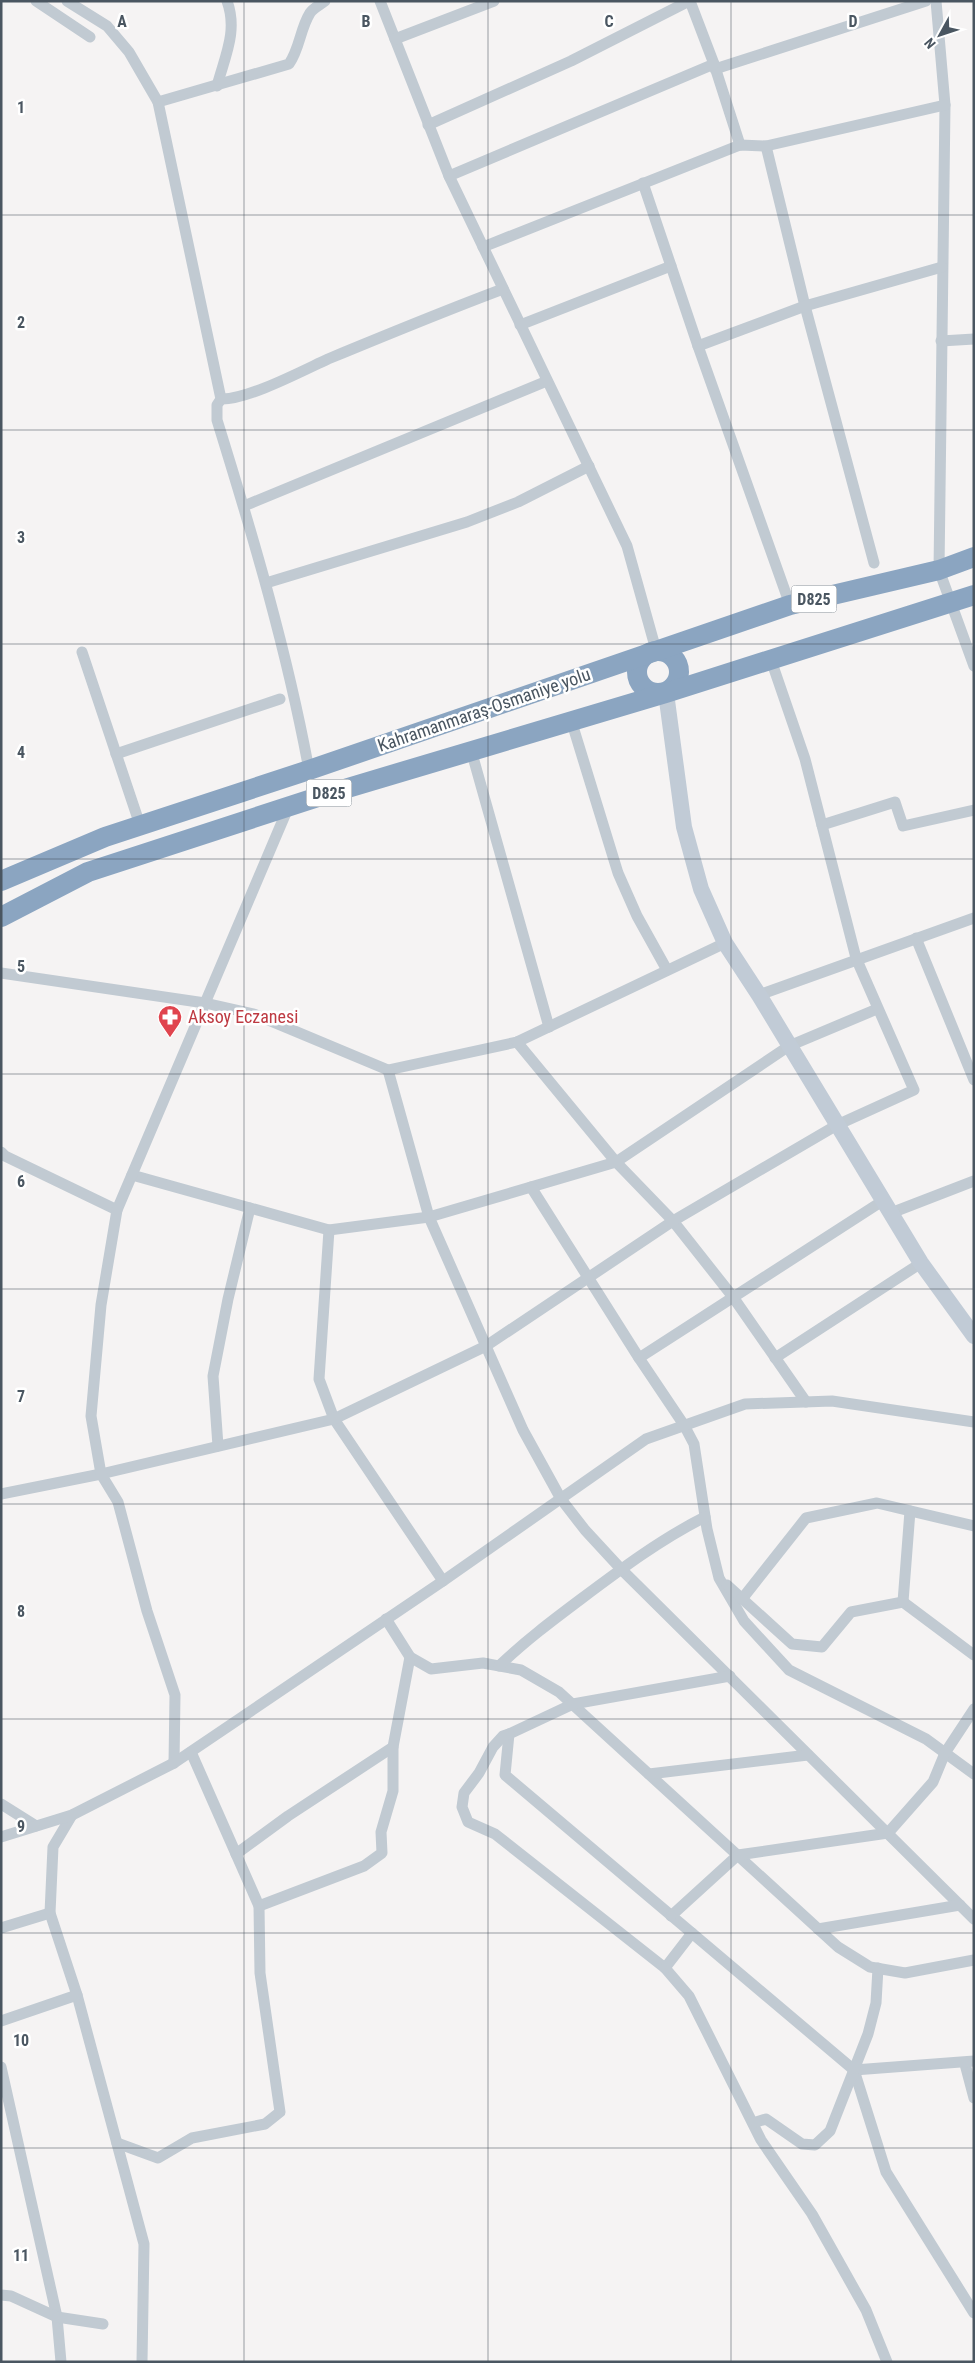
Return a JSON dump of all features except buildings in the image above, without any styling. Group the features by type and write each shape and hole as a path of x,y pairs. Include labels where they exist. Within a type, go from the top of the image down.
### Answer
{"highway":[{"name":"Kahramanmaraş-Osmaniye yolu","path":"1,881 105,837 309,770 790,605 938,570 974,558"},
{"name":"Kahramanmaraş-Osmaniye yolu","path":"1,917 88,872 471,750 662,694 974,595"},
{"path":"653,651 669,654 678,665 679,671 675,684 662,694 644,689 637,676 639,662 653,651"}],"street":[{"path":"36,1 90,37"},
{"path":"67,1 107,26 129,52 158,102 221,399 218,405 217,420 266,583 296,698 309,770"},
{"path":"217,86 232,32 232,16 227,1"},
{"path":"158,102 289,64 297,53 305,24 311,12 325,1"},
{"path":"380,1 448,176 627,546 653,651"},
{"path":"395,39 494,1"},
{"path":"428,125 571,61 690,1 715,67 740,145"},
{"path":"448,176 715,67 926,1"},
{"path":"936,1 945,105 938,570 952,603 974,666"},
{"path":"483,247 740,145 766,146 945,105"},
{"path":"766,146 805,306 874,564"},
{"path":"643,183 698,346 790,605"},
{"path":"520,325 671,266"},
{"path":"698,346 805,306 942,267"},
{"path":"221,399 228,399 264,387 404,327 503,289"},
{"path":"941,341 974,339"},
{"path":"244,506 446,421 547,381"},
{"path":"266,583 468,522 518,502 588,466"},
{"path":"82,652 140,825"},
{"path":"1,1494 101,1474 334,1419 486,1346 673,1221 837,1125 914,1090 856,958 805,759 771,660"},
{"path":"662,694 684,827 701,889 725,942 888,1207 920,1263 974,1336"},
{"path":"116,754 280,699"},
{"path":"571,720 618,873 637,916 667,970"},
{"path":"471,750 549,1027"},
{"path":"822,825 896,802 903,826 974,810"},
{"path":"174,1763 175,1695 147,1611 118,1502 101,1474 91,1416 101,1305 117,1210 288,808"},
{"path":"759,995 856,958 974,918"},
{"path":"916,938 974,1080"},
{"path":"1,973 205,1003 254,1014 388,1070 517,1042 725,942"},
{"path":"132,1175 329,1230 429,1217 616,1162 789,1046 877,1009"},
{"path":"517,1042 616,1162 673,1221 733,1297 806,1402"},
{"path":"388,1070 429,1217 523,1430 561,1498 585,1530 621,1569 974,1919"},
{"path":"1,1152 5,1156 117,1210"},
{"path":"638,1358 733,1297 888,1207 974,1181"},
{"path":"531,1187 638,1358 684,1425 694,1444 706,1518 719,1578 744,1622 789,1670 926,1739 974,1774"},
{"path":"218,1446 214,1376 228,1298 250,1208"},
{"path":"329,1230 319,1379 334,1419 443,1581"},
{"path":"775,1358 920,1263"},
{"path":"1,1837 72,1815 174,1763 443,1581 646,1439 745,1404 832,1401 974,1422"},
{"path":"742,1598 806,1518 876,1503 974,1526"},
{"path":"903,1602 910,1511"},
{"path":"499,1666 523,1643 621,1569 679,1531 706,1518"},
{"path":"719,1578 792,1644 822,1647 851,1612 903,1602 974,1655"},
{"path":"386,1619 410,1657 431,1668 483,1663 521,1670 559,1692 838,1947 870,1967 905,1973 974,1960"},
{"path":"259,1906 364,1866 382,1852 382,1832 393,1791 393,1747 410,1657"},
{"path":"730,1676 573,1704 503,1736 493,1747 479,1773 464,1793 462,1807 468,1822 495,1834 665,1968 689,1996 761,2140 817,2222 866,2310 887,2362"},
{"path":"671,1916 738,1855 888,1833 933,1782 945,1753 974,1709"},
{"path":"509,1734 505,1775 854,2070 886,2172 974,2313"},
{"path":"236,1854 288,1816 393,1747"},
{"path":"117,2143 158,2158 192,2138 265,2124 280,2112 260,1973 259,1906 190,1752"},
{"path":"648,1774 808,1755"},
{"path":"1,1804 36,1826"},
{"path":"72,1815 53,1847 50,1913 77,1995 144,2244 142,2362"},
{"path":"818,1929 960,1905"},
{"path":"1,1928 50,1913"},
{"path":"665,1968 692,1933"},
{"path":"753,2123 766,2119 802,2144 815,2145 830,2131 868,2034 876,2003 878,1968"},
{"path":"1,2022 77,1995"},
{"path":"854,2070 969,2063 974,2098"},
{"path":"1,2067 57,2317 62,2362"},
{"path":"1,2295 11,2296 57,2317 103,2324"}],"place":[{"name":"Aksoy Eczanesi","path":"170,1038"}]}
